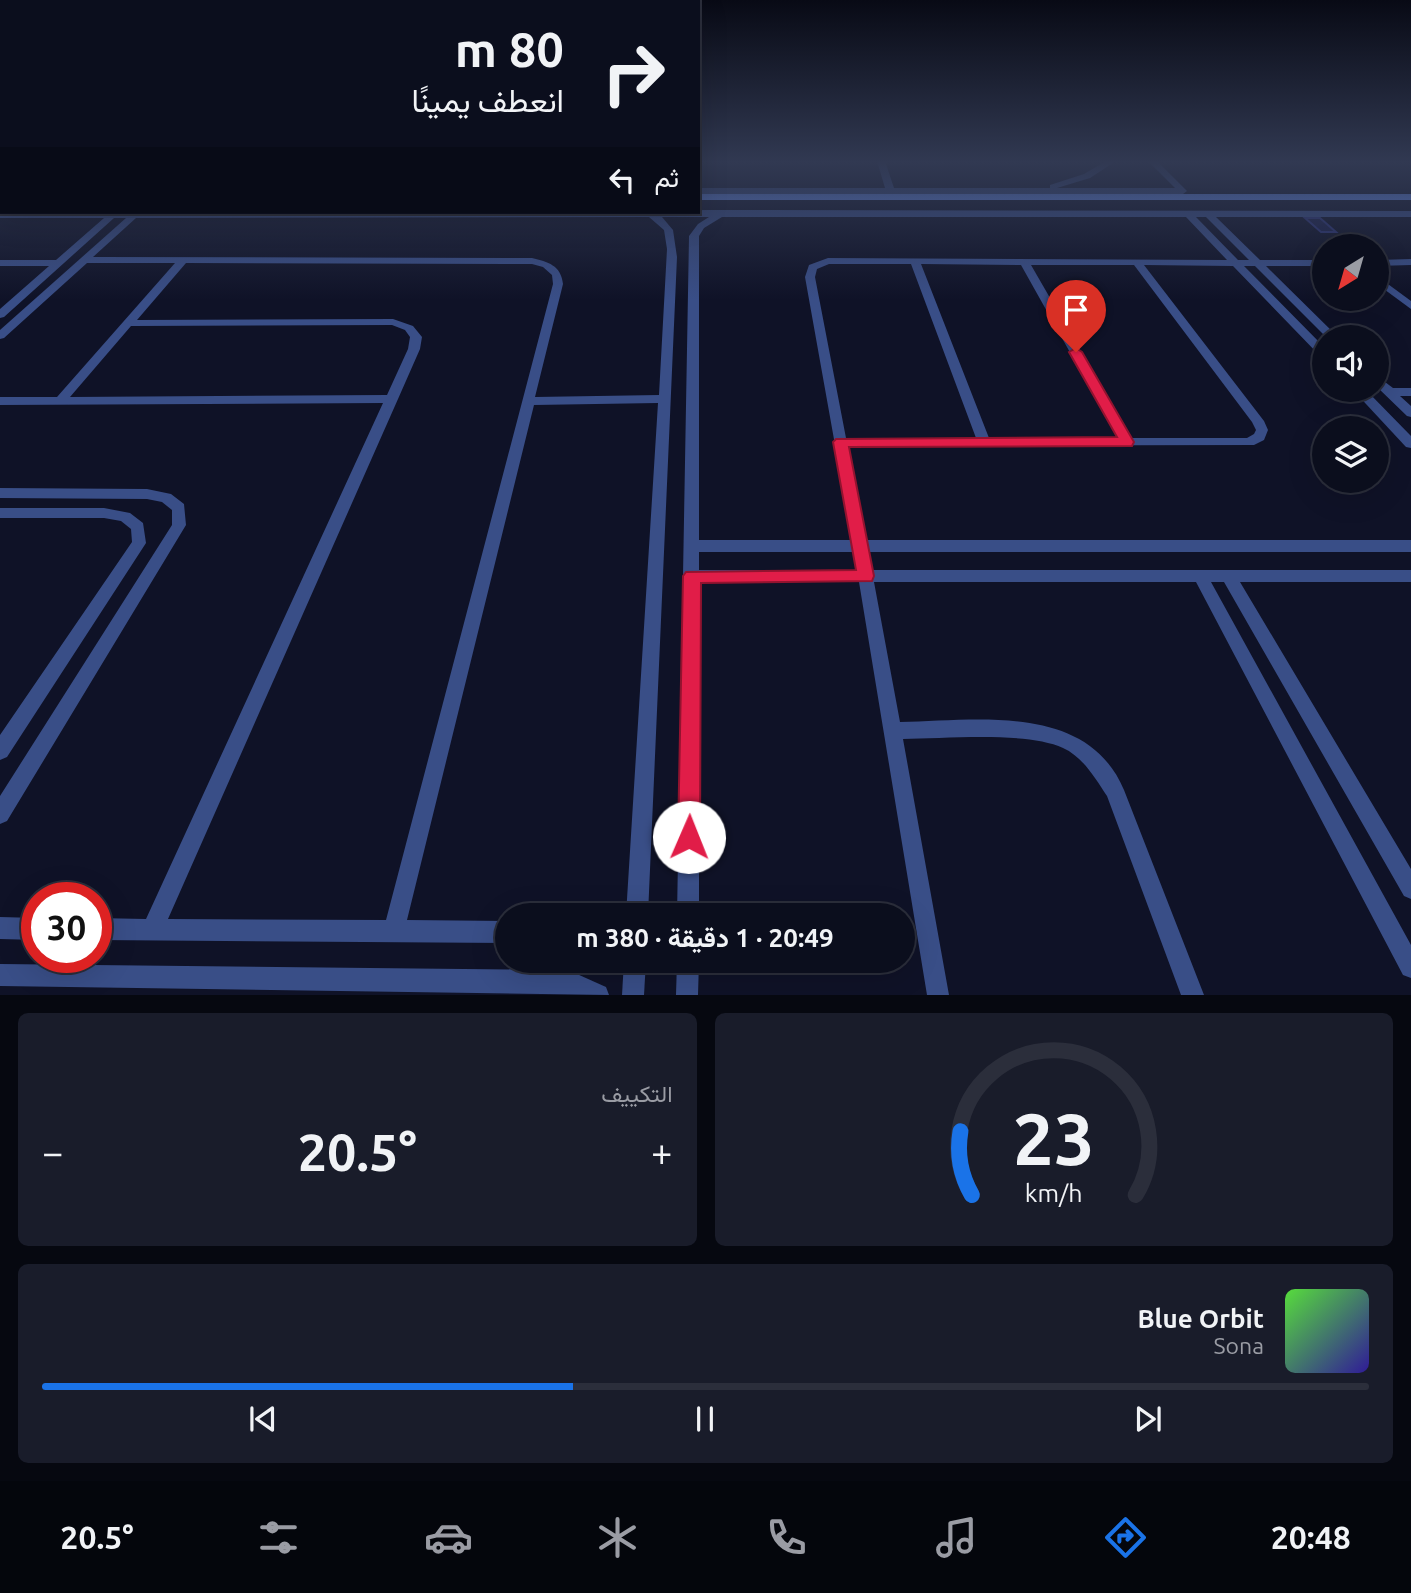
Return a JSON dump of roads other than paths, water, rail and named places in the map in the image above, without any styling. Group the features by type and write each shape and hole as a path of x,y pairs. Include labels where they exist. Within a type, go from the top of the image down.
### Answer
{"street":[{"path":"700,213 1411,214"},
{"path":"688,903 694,236 723,213"},
{"path":"0,215 390,214"},
{"path":"636,903 672,257 671,232 659,219 649,214"},
{"path":"1208,214 1321,325"},
{"path":"0,315 113,215"},
{"path":"0,336 134,215"},
{"path":"1189,215 1312,342"},
{"path":"672,257 694,256"},
{"path":"84,260 512,260 547,265 557,274 558,284 394,931"},
{"path":"60,401 183,260"},
{"path":"938,995 866,576 810,277 813,267 828,261 1312,263"},
{"path":"915,261 984,442"},
{"path":"0,262 58,263"},
{"path":"1024,262 1127,442"},
{"path":"841,442 1249,442 1259,437 1262,430 1258,421 1137,262"},
{"path":"1390,262 1411,262"},
{"path":"1390,289 1411,306"},
{"path":"128,323 393,322 409,328 416,337 414,349 392,399 152,930"},
{"path":"1390,392 1411,392"},
{"path":"1390,392 1409,409"},
{"path":"528,401 666,398"},
{"path":"0,401 392,399"},
{"path":"1371,402 1411,444"},
{"path":"0,493 121,493 166,498 179,508 179,525 0,814"},
{"path":"0,513 104,513 125,517 138,527 139,543 0,751"},
{"path":"692,546 1411,547"},
{"path":"692,576 1411,576"},
{"path":"1200,576 1411,967"},
{"path":"1228,576 1411,889"},
{"path":"892,730 1032,731 1070,742 1096,763 1114,790 1193,995"},
{"path":"0,928 21,929"},
{"path":"112,929 495,932"},
{"path":"633,995 634,973"},
{"path":"687,995 688,973"},
{"path":"0,975 389,987 569,981 598,995"}]}
